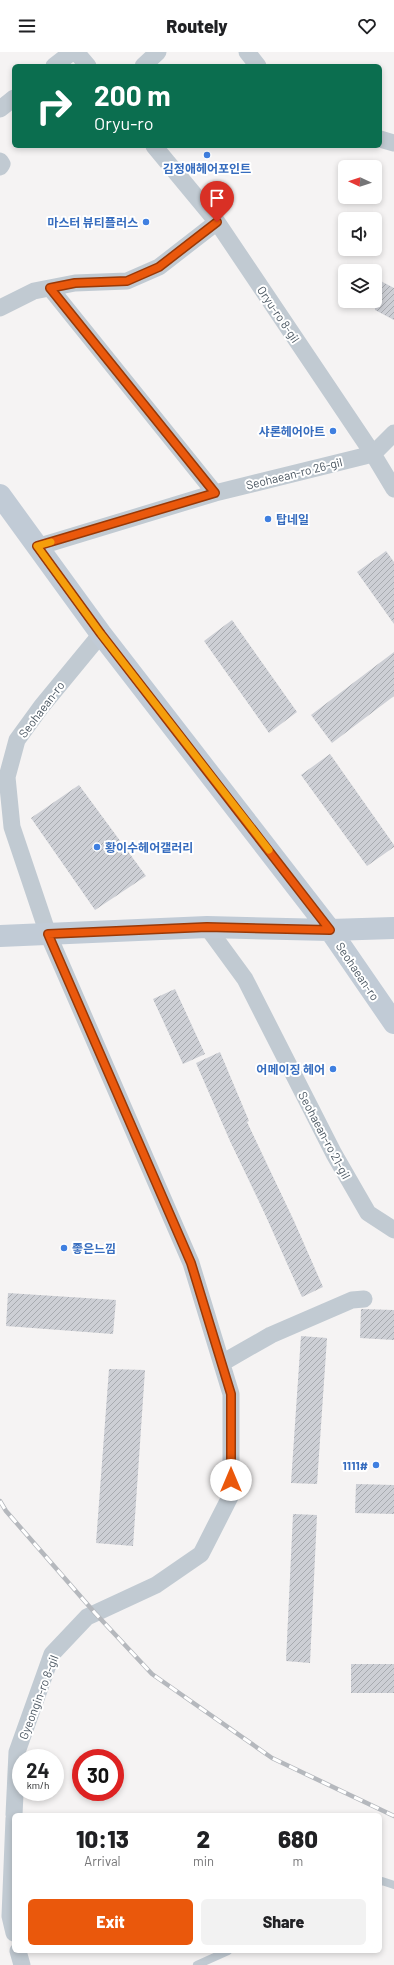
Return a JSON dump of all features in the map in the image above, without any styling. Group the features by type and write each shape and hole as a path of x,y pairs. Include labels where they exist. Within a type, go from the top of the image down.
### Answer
{"main road":[{"name":"Seohaean-ro","path":"0,495 101,634 330,930 394,1023"},
{"path":"0,936 207,927 330,930 394,928"}],"street":[{"path":"57,64 72,52"},
{"path":"76,52 86,64"},
{"path":"145,64 158,52"},
{"path":"247,52 256,64"},
{"path":"0,108 12,99"},
{"path":"382,140 394,143"},
{"name":"Oryu-ro 8-gil","path":"156,148 217,222 373,454 394,489"},
{"path":"0,161 2,164 0,167"},
{"path":"0,308 34,292 50,288 75,283 127,281 159,267 217,222"},
{"path":"50,288 215,493"},
{"path":"373,454 394,433"},
{"name":"Seohaean-ro 26-gil","path":"37,546 215,493 373,454"},
{"name":"Seohaean-ro","path":"48,934 12,827 7,777 17,740 41,707 101,634"},
{"name":"Seohaean-ro 21-gil","path":"207,927 245,979 334,1154 368,1213 394,1230"},
{"name":"Gyeongin-ro 8-gil","path":"14,1813 17,1752 52,1654 87,1617 156,1585 201,1554 231,1495 231,1394 191,1263 48,934"},
{"path":"222,1363 271,1335 352,1300 364,1299"},
{"path":"12,1867 10,1916 12,1924"},
{"path":"19,1953 22,1965"}],"lane":[{"path":"382,1882 394,1885"},
{"path":"197,1965 224,1953"}],"building":[{"path":"382,282 394,288 394,320 375,310 375,308 382,308"},
{"path":"386,551 394,562 394,624 357,572"},
{"path":"232,620 297,712 269,733 204,641"},
{"path":"394,652 394,696 332,743 311,715"},
{"path":"330,754 394,845 394,847 367,866 301,775"},
{"path":"79,785 146,876 95,910 31,818"},
{"path":"175,989 205,1054 183,1064 153,999"},
{"path":"220,1052 249,1121 247,1122 294,1221 323,1287 302,1297 230,1141 196,1063"},
{"path":"8,1293 116,1300 113,1334 6,1326"},
{"path":"361,1309 394,1310 394,1340 360,1338"},
{"path":"301,1336 327,1338 317,1484 291,1483"},
{"path":"109,1369 145,1370 133,1546 96,1543"},
{"path":"356,1484 394,1485 394,1514 355,1513"},
{"path":"293,1514 317,1515 310,1663 286,1661"},
{"path":"351,1664 394,1664 394,1693 351,1693"}],"railway":[{"path":"0,1501 6,1511 95,1613 152,1674 272,1758 394,1816"}],"slow traffic":[{"path":"51,542 37,546 101,634 269,850"}],"place":[{"name":"김정애헤어포인트","path":"207,155"},
{"name":"마스터 뷰티플러스","path":"146,222"},
{"name":"샤론헤어아트","path":"333,431"},
{"name":"탑네일","path":"268,519"},
{"name":"황이수헤어갤러리","path":"97,847"},
{"name":"어메이징 헤어","path":"333,1069"},
{"name":"좋은느낌","path":"64,1248"},
{"name":"1111#","path":"376,1465"}],"route":[{"path":"217,222 159,267 127,281 75,283 50,288 215,493 37,546 101,634 330,930 207,927 48,934 191,1263 231,1394 231,1480"}]}
